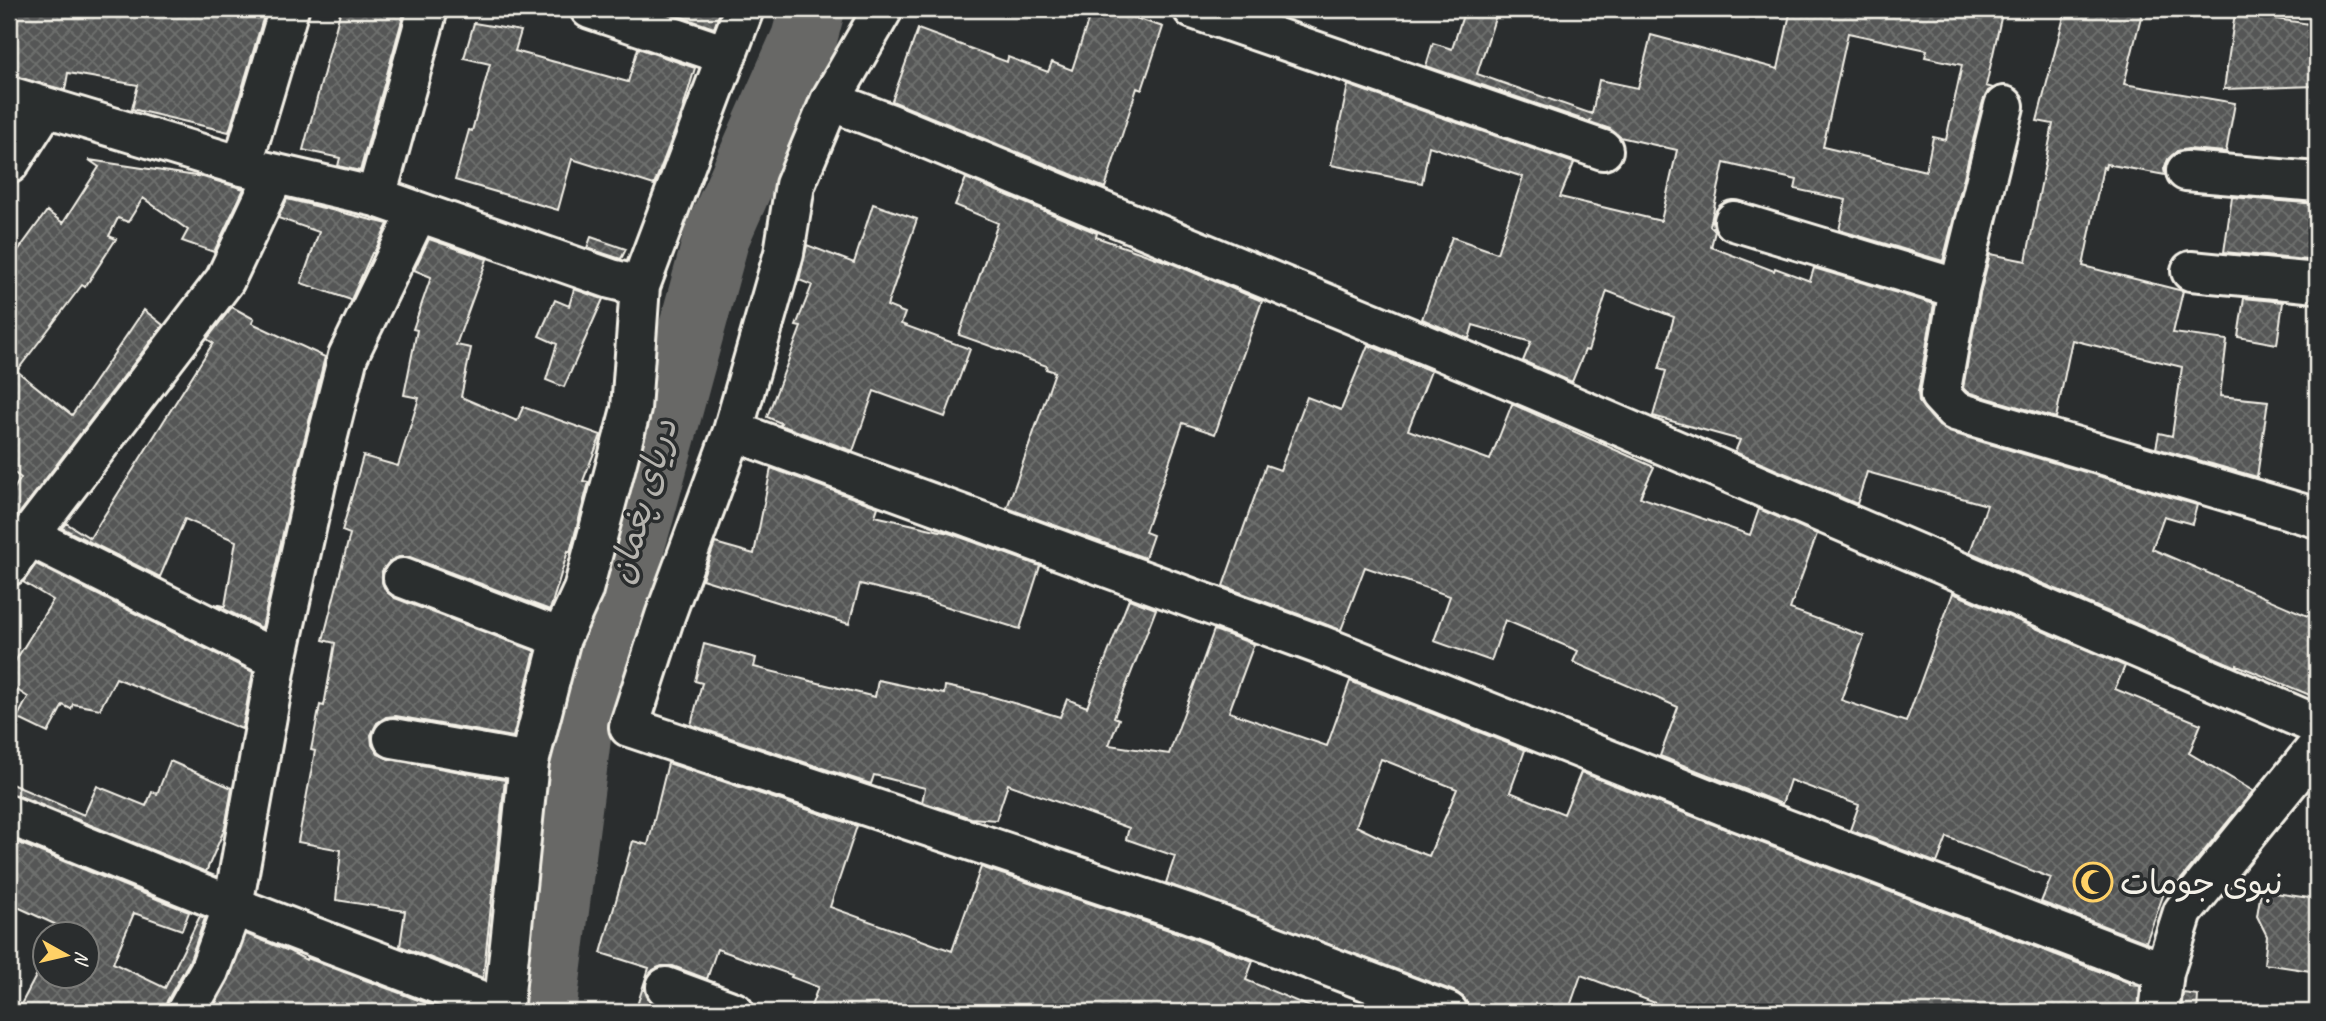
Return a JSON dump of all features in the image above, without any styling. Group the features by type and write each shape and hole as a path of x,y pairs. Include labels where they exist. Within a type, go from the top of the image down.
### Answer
{"street":[{"path":"277,660 19,551 225,280 259,170 289,9"},
{"path":"376,197 428,9"},
{"path":"590,9 726,55"},
{"path":"9,815 503,1011 529,762 561,638 583,590 631,409 640,286 744,9"},
{"path":"883,9 830,101 794,185 784,253 733,431 629,727 1188,913 1448,1012"},
{"path":"1193,9 1603,150"},
{"path":"9,96 259,170 376,197 611,279 640,286"},
{"path":"830,101 1531,388 2317,725"},
{"path":"2004,106 1959,289 1940,395 1955,411 2317,518"},
{"path":"9,164 45,108"},
{"path":"2186,171 2317,182"},
{"path":"186,1012 209,971 233,906 277,660 318,475 348,356 418,212"},
{"path":"1734,221 1959,289"},
{"path":"2191,271 2317,283"},
{"path":"733,431 1320,645 1732,809 2164,972"},
{"path":"403,578 561,638"},
{"path":"393,738 529,762"},
{"path":"2159,1012 2164,972 2183,912 2317,747"},
{"path":"666,988 734,1012"}],"building":[{"path":"9,9 266,9 229,132 132,109 138,85 68,73 65,90 9,75"},
{"path":"341,9 389,9 404,13 360,171 338,166 340,158 303,150"},
{"path":"658,9 721,9 714,28"},
{"path":"1092,9 1108,9 1163,27 1142,90 1137,88 1105,188 892,101 918,29 1007,62 1008,57 1048,72 1052,62 1072,70"},
{"path":"1465,9 1498,9 1477,74 1592,114 1599,80 1638,88 1651,35 1778,69 1791,9 2003,9 1986,86 1993,88 1988,91 1983,101 1943,261 1839,230 1846,200 1795,189 1797,180 1724,163 1710,226 1715,231 1711,247 1774,271 1775,268 1810,281 1814,268 1934,304 1918,392 1919,402 1939,426 1949,432 2197,505 2192,524 2164,516 2152,549 2317,620 2317,698 2237,667 1970,552 1987,505 1867,472 1857,504 1735,452 1740,440 1653,416 1666,371 1659,369 1674,317 1607,291 1588,351 1585,350 1572,382 1523,361 1531,342 1473,325 1469,339 1422,319 1452,237 1497,253 1523,177 1429,146 1422,183 1331,165 1348,85 1574,163 1560,197 1661,221 1677,150 1620,137 1610,129 1426,66 1433,43 1452,49","holes":["1848,33 1927,50 1925,57 1962,65 1946,140 1933,137 1926,171 1823,147"]},
{"path":"2066,9 2143,9 2124,84 2235,103 2226,152 2188,149 2177,151 2168,159 2165,175 2106,164 2105,168 2103,167 2083,266 2183,291 2173,333 2227,340 2220,396 2268,401 2257,477 2156,448 2159,433 2172,436 2182,367 2072,340 2056,418 1967,392 1963,388 1990,254 2026,261 2053,124 2037,121"},
{"path":"2235,13 2317,25 2317,86 2224,89"},
{"path":"474,23 521,31 515,51 628,82 638,48 695,68 681,115 654,185 572,159 558,210 455,180 469,130 472,131 490,64 464,58"},
{"path":"89,160 203,177 244,189 214,252 182,241 188,230 143,198 128,222 118,218 109,236 116,239 85,287 82,285 17,371 72,415 144,310 163,325 9,527 9,487 13,490 21,478 9,469 9,263 47,211 63,223 99,167"},
{"path":"966,178 1097,233 1096,237 1176,265 1262,301 1215,434 1183,423 1145,532 1153,535 1145,558 1007,508 1055,372 1046,369 1047,366 959,335 998,223 955,205"},
{"path":"2232,197 2317,204 2317,261 2224,252"},
{"path":"287,199 388,224 351,300 301,283 319,232 278,218"},
{"path":"873,204 917,219 887,306 905,313 901,324 970,349 945,417 874,391 853,451 780,425 781,423 767,417 801,327 796,326 812,285 799,280 807,245 854,263"},
{"path":"591,237 626,249 621,259 587,248"},
{"path":"429,239 487,259 456,345 471,348 461,397 517,421 523,407 601,435 583,481 589,482 570,552 568,551 550,610 410,557 399,557 390,561 382,571 382,582 386,591 395,598 535,651 513,737 396,716 386,717 377,723 371,735 372,745 378,754 389,759 505,780 483,978 400,946 405,911 336,900 341,850 298,842 315,751 311,750 320,705 324,706 335,643 323,640 350,534 342,531 363,456 398,466 419,398 404,395 417,330 413,329 431,277 414,270"},
{"path":"574,289 603,299 564,387 546,380 557,344 539,336 555,300 569,306"},
{"path":"2244,298 2283,302 2277,344 2238,337"},
{"path":"232,307 254,319 252,323 325,357 262,628 214,604 225,606 236,541 185,519 160,577 62,528 66,523 90,538 213,343 207,339"},
{"path":"1368,345 1431,371 1408,430 1490,460 1512,404 1654,467 1640,497 1750,535 1759,509 1817,534 1790,609 1864,636 1841,700 1906,722 1953,593 2125,666 2115,689 2201,724 2189,753 2253,791 2174,888 2167,885 2146,942 2041,902 2051,878 1947,837 1937,863 1850,830 1859,805 1790,780 1782,804 1660,756 1678,707 1573,662 1578,651 1505,620 1491,661 1434,641 1450,596 1365,567 1341,630 1223,586 1266,465 1280,470 1307,397 1341,410"},
{"path":"771,468 878,507 875,516 949,533 1040,566 1020,629 922,599 860,584 849,624 702,579 715,543 754,554"},
{"path":"36,564 253,672 242,729 116,678 100,709 73,704 71,709 63,705 48,733 17,718 28,697 9,685 9,671 53,600 23,582"},
{"path":"1129,599 1156,609 1114,717 1119,719 1109,745 1169,754 1214,630 1254,644 1229,712 1327,746 1350,681 1525,750 1510,792 1564,814 1581,772 2130,985 2140,986 2138,1012 1679,1012 1581,975 1568,1012 1483,1012 1469,1008 1464,998 1456,992 1166,883 1175,856 1126,839 1129,828 1008,784 996,820 971,818 922,802 925,788 874,775 871,784 691,725 702,683 695,681 704,644 756,658 754,667 875,697 878,680 944,694 945,686 980,693 1060,717 1067,699 1087,707","holes":["1381,759 1457,789 1429,856 1356,826"]},
{"path":"170,761 232,788 225,828 206,872 9,794 9,783 84,815 97,786 146,806 152,792 157,794"},
{"path":"668,763 857,826 830,907 952,951 981,867 1253,961 1246,980 1322,1012 809,1012 818,987 717,949 707,979 673,966 662,966 653,970 645,980 649,968 601,953 633,841 648,845"},
{"path":"9,839 189,912 182,930 134,913 113,963 165,988 200,916 205,918 189,962 167,1001 164,1012 17,1012 32,984 32,990 102,990 102,920 46,920 9,903"},
{"path":"2261,891 2317,899 2317,972 2264,964 2267,936 2257,916"},
{"path":"246,934 306,960 307,958 450,1012 211,1012 229,979"},
{"path":"645,981 645,991 650,1001 671,1012 635,1012"},
{"path":"2183,993 2198,995 2197,1012 2181,1012"}],"waterway":[{"name":"دریای پغمان","path":"543,1012 580,722 642,511 717,236 804,39 812,9"}],"place":[{"name":"نبوی جومات","path":"2093,882"}]}
